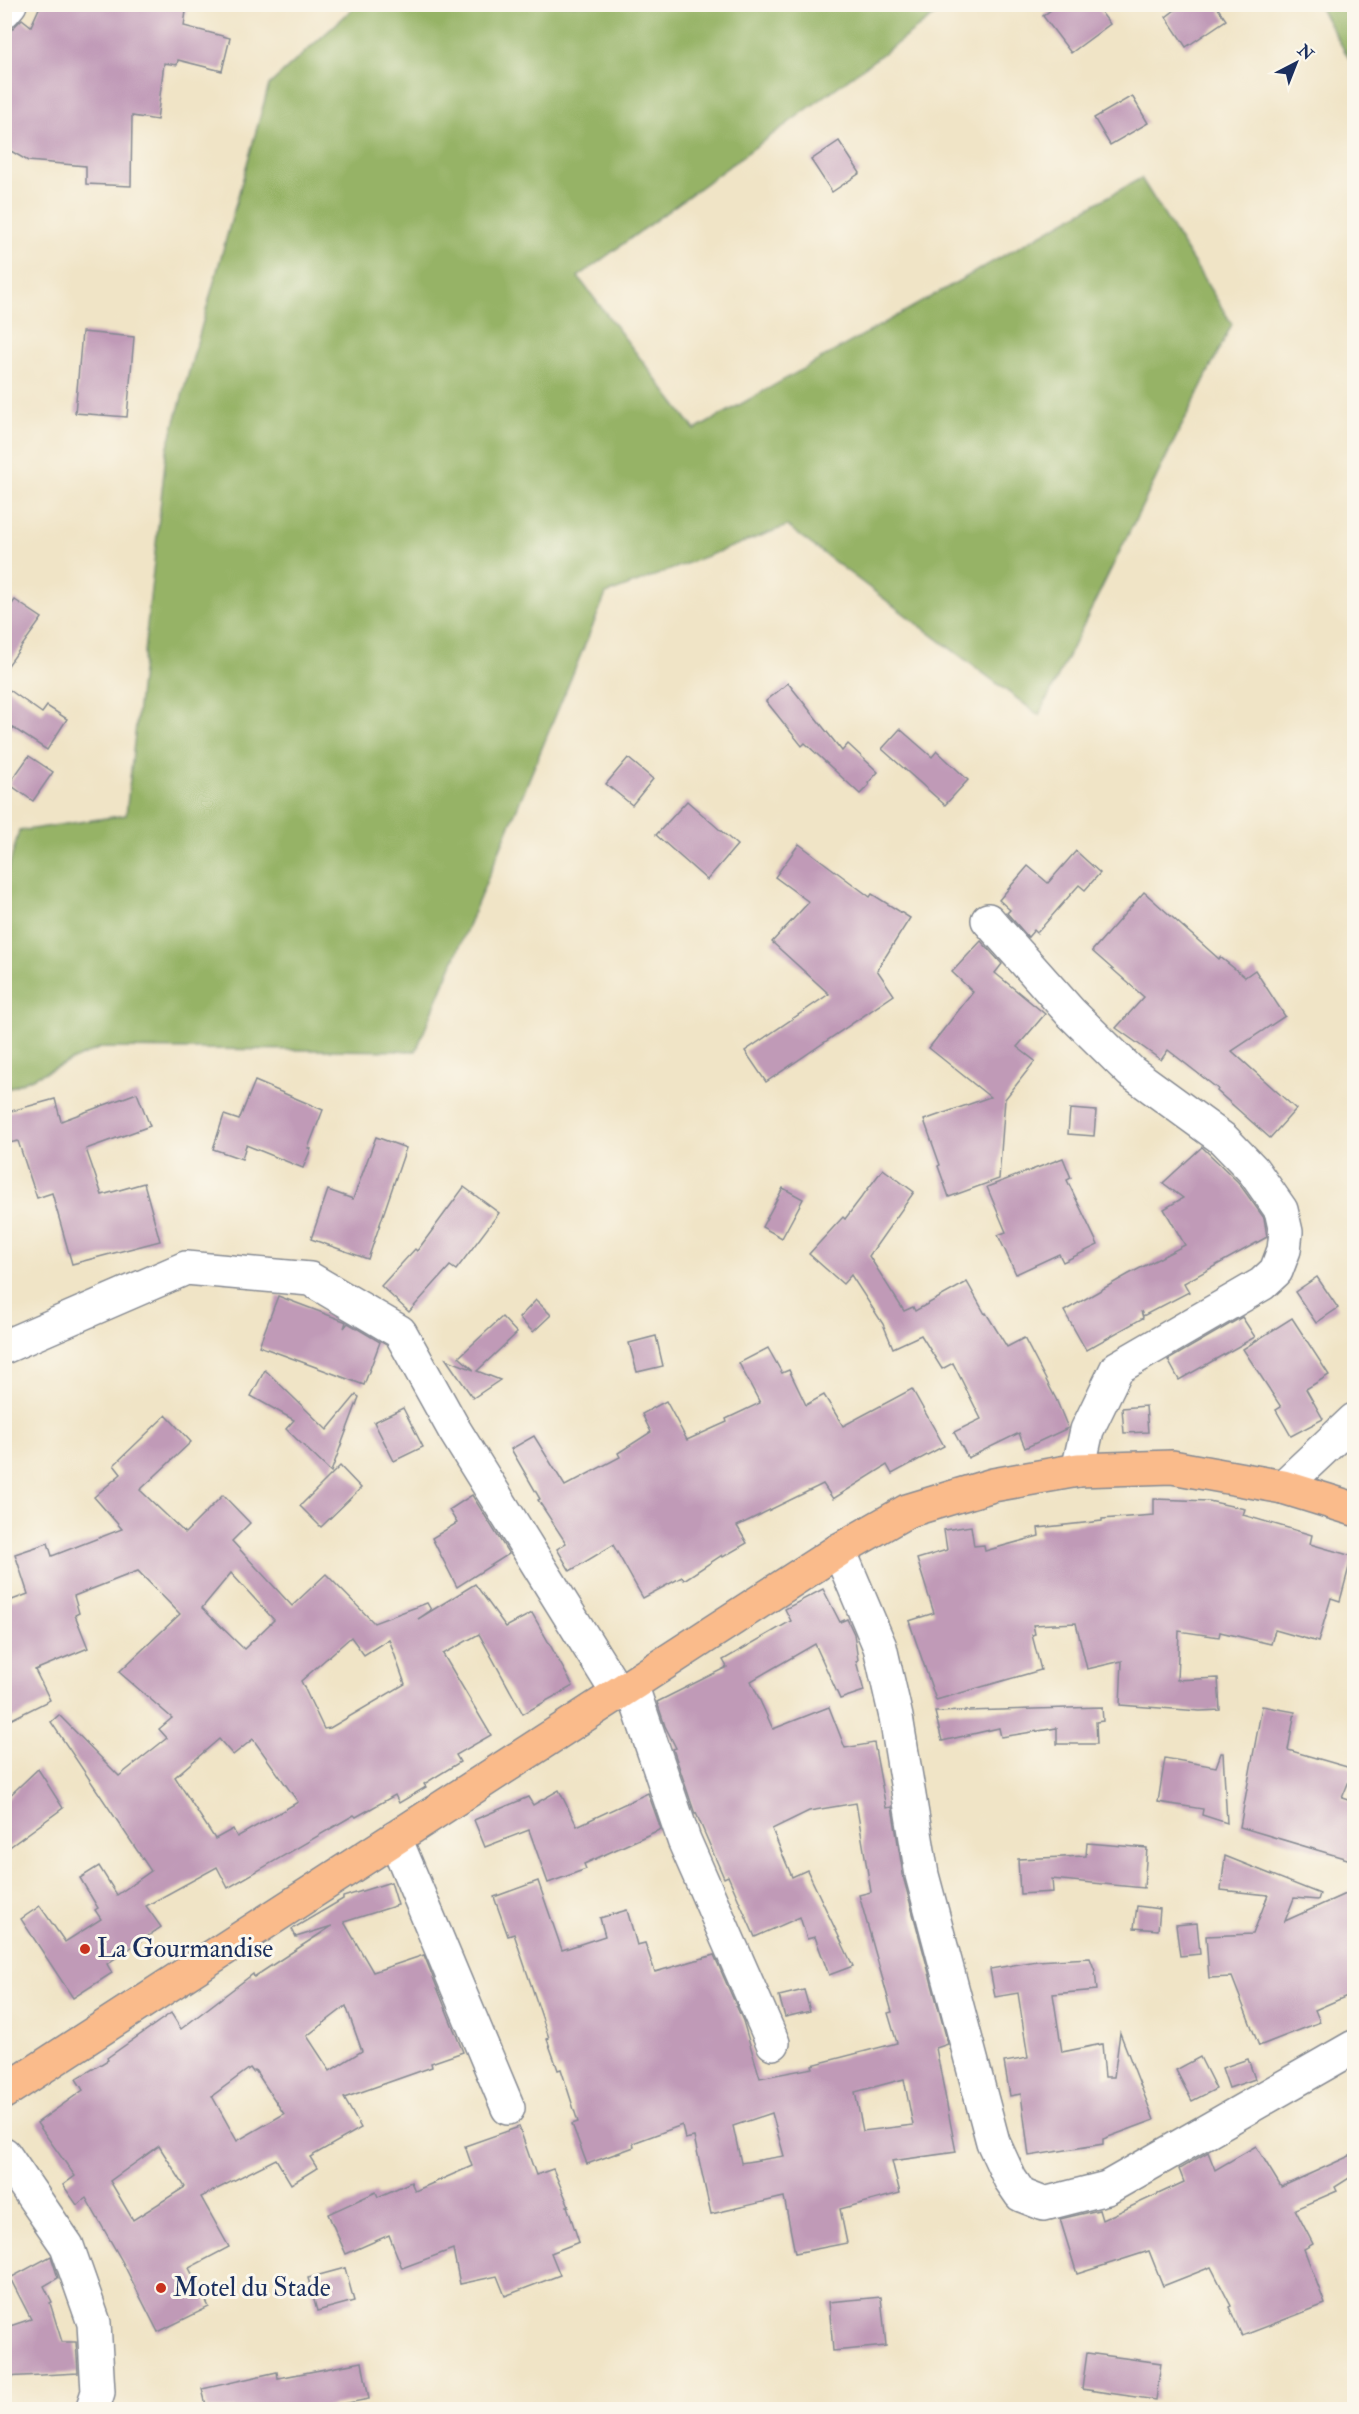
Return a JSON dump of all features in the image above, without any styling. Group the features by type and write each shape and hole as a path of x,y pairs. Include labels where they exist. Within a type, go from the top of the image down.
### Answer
{"highway":[{"path":"4,2092 839,1550 907,1511 993,1485 1078,1470 1172,1467 1282,1487 1354,1509"}],"street":[{"path":"4,11 10,4"},
{"path":"988,920 1070,1012 1131,1072 1223,1139 1253,1170 1281,1210 1286,1232 1284,1250 1276,1271 1262,1284 1117,1368 1087,1430 1078,1470"},
{"path":"4,1347 186,1268 310,1279 400,1332 455,1431 625,1691 684,1840 773,2043"},
{"path":"1282,1487 1354,1420"},
{"path":"839,1550 880,1647 896,1717 922,1875 993,2142 1021,2195 1044,2204 1107,2188 1354,2047"},
{"path":"395,1838 508,2108"},
{"path":"4,2154 67,2246 94,2323 98,2392 92,2409"}],"green space":[{"path":"357,5 949,5 578,277 695,430 1141,178 1232,324 1039,715 787,526 606,594 416,1051 100,1048 5,1090 5,881 19,831 126,815 166,454 269,85"},
{"path":"1318,5 1354,5 1354,67"}],"building":[{"path":"41,4 187,4 184,26 230,38 222,71 178,60 177,65 164,63 157,120 132,116 131,186 86,184 86,166 28,161 4,147 4,37 22,19 31,26"},
{"path":"1059,4 1095,4 1110,24 1071,53 1043,16"},
{"path":"1183,4 1215,4 1226,20 1186,47 1166,17"},
{"path":"1132,96 1148,123 1110,145 1094,118"},
{"path":"839,141 860,173 832,192 811,160"},
{"path":"82,332 134,337 127,417 75,413"},
{"path":"15,600 42,618 4,671 4,615"},
{"path":"788,683 842,751 848,744 878,772 860,794 805,743 802,746 766,701"},
{"path":"4,686 42,713 47,706 67,719 47,750 4,722"},
{"path":"900,729 932,757 937,751 968,780 945,805 882,749"},
{"path":"29,756 53,772 33,801 9,784"},
{"path":"628,758 653,779 632,805 606,784"},
{"path":"687,801 737,845 707,880 656,835"},
{"path":"799,844 870,897 872,894 910,918 877,970 894,995 766,1082 745,1051 829,994 772,942 809,902 775,877"},
{"path":"1076,851 1100,873 1085,890 1079,885 1037,933 1034,930 1028,937 1007,913 1010,910 999,900 1028,866 1048,883"},
{"path":"1144,892 1219,959 1220,957 1245,977 1255,970 1285,1016 1232,1051 1296,1109 1270,1138 1217,1091 1218,1089 1168,1050 1161,1060 1116,1028 1144,997 1092,951"},
{"path":"981,941 1002,964 995,973 1045,1014 1017,1047 1035,1061 1005,1099 999,1179 949,1197 924,1120 990,1097 929,1048 973,992 952,972"},
{"path":"255,1081 323,1110 303,1168 246,1145 242,1159 213,1149 224,1115 239,1120"},
{"path":"137,1093 150,1126 86,1149 102,1195 144,1183 160,1241 72,1264 52,1193 37,1198 18,1141 4,1144 4,1113 55,1099 61,1121"},
{"path":"1070,1109 1096,1111 1094,1136 1068,1134"},
{"path":"376,1137 406,1148 368,1259 311,1239 328,1190 353,1199"},
{"path":"1202,1147 1238,1182 1264,1218 1267,1237 1184,1283 1189,1292 1143,1316 1141,1311 1143,1318 1086,1350 1064,1311 1185,1245 1164,1209 1183,1198 1163,1183"},
{"path":"1063,1158 1071,1178 1067,1180 1098,1245 1063,1262 1059,1254 1016,1274 998,1235 1006,1232 987,1187"},
{"path":"883,1169 914,1192 869,1256 904,1311 913,1307 915,1311 967,1282 1007,1347 1024,1338 1056,1399 1068,1428 1025,1448 1019,1433 968,1458 954,1432 981,1419 953,1363 942,1369 921,1335 893,1348 883,1324 851,1275 843,1284 809,1254 843,1217 845,1219"},
{"path":"464,1187 499,1213 456,1270 450,1266 409,1312 381,1286 415,1249 417,1251"},
{"path":"783,1188 803,1199 782,1238 762,1227"},
{"path":"1317,1277 1338,1308 1316,1323 1295,1292"},
{"path":"278,1296 344,1321 346,1322 344,1328 348,1323 380,1342 364,1385 259,1346"},
{"path":"536,1300 551,1315 533,1332 519,1318"},
{"path":"502,1317 517,1333 477,1371 500,1380 473,1398 446,1359 474,1370 459,1357"},
{"path":"1242,1317 1255,1337 1179,1380 1168,1360"},
{"path":"1292,1318 1329,1375 1306,1389 1323,1419 1291,1436 1276,1410 1281,1407 1243,1349"},
{"path":"656,1336 663,1366 637,1372 629,1343"},
{"path":"768,1348 782,1373 789,1370 806,1405 824,1395 843,1426 912,1389 944,1446 892,1474 887,1465 833,1499 823,1484 737,1526 747,1543 723,1557 722,1555 684,1580 682,1577 643,1598 613,1545 570,1571 557,1549 566,1543 538,1500 540,1499 511,1449 534,1436 565,1486 620,1457 618,1453 651,1432 642,1414 666,1401 687,1440 727,1422 726,1419 760,1403 739,1363"},
{"path":"265,1370 327,1430 356,1395 359,1397 331,1472 286,1429 294,1420 251,1396"},
{"path":"1146,1406 1148,1432 1124,1433 1122,1408"},
{"path":"403,1408 423,1447 394,1461 374,1422"},
{"path":"166,1415 191,1442 140,1490 185,1533 223,1495 250,1523 232,1541 292,1606 326,1574 374,1623 427,1603 431,1610 418,1619 475,1584 506,1627 532,1613 573,1686 523,1714 479,1634 443,1654 491,1735 456,1755 460,1762 424,1784 426,1787 399,1803 395,1795 356,1817 354,1815 228,1888 217,1867 146,1906 161,1927 107,1964 112,1973 73,1998 21,1919 40,1906 65,1942 101,1919 95,1910 98,1908 80,1878 99,1866 117,1895 151,1871 51,1722 59,1715 119,1776 167,1738 159,1729 172,1718 119,1672 180,1614 138,1571 74,1596 79,1613 75,1615 88,1648 35,1670 50,1700 4,1723 4,1603 28,1594 15,1554 48,1543 52,1556 122,1529 94,1497 121,1474 114,1465","holes":["231,1573 274,1620 244,1649 202,1608","351,1637 364,1655 389,1639 405,1684 330,1728 324,1729 301,1681","219,1739 233,1755 253,1739 298,1802 237,1837 233,1829 215,1839 175,1777"]},
{"path":"340,1466 361,1488 321,1527 300,1506"},
{"path":"472,1495 509,1554 457,1587 432,1538 457,1523 449,1510"},
{"path":"1154,1499 1209,1501 1245,1509 1243,1515 1312,1535 1310,1544 1352,1556 1340,1601 1331,1598 1318,1642 1275,1630 1271,1644 1220,1632 1219,1637 1179,1631 1177,1680 1218,1678 1220,1710 1200,1711 1120,1705 1122,1661 1087,1669 1076,1623 1033,1625 1035,1634 1032,1635 1041,1670 936,1700 909,1621 934,1613 917,1559 947,1550 944,1530 971,1526 974,1546 984,1545 985,1551 1039,1536 1038,1528 1102,1521 1102,1519 1154,1515"},
{"path":"823,1589 840,1622 847,1619 854,1634 858,1660 856,1661 864,1691 840,1699 815,1644 751,1681 773,1729 829,1707 845,1748 874,1743 886,1808 892,1807 904,1880 948,2044 936,2048 956,2152 892,2161 900,2193 840,2209 847,2243 795,2253 784,2197 711,2214 694,2137 685,2139 682,2125 633,2143 634,2147 587,2164 572,2124 578,2122 561,2069 558,2070 547,2039 549,2038 514,1934 508,1936 494,1897 538,1881 562,1950 605,1936 600,1918 627,1910 637,1945 645,1943 655,1972 714,1955 743,2021 760,2078 813,2068 812,2065 897,2043 888,2013 892,2012 859,1895 871,1892 856,1803 809,1811 772,1829 792,1877 807,1870 853,1966 829,1975 815,1937 807,1939 800,1917 755,1937 728,1876 724,1878 695,1814 673,1749 676,1748 657,1702 727,1667 723,1660 791,1621 785,1609","holes":["904,2079 913,2125 863,2131 855,2092","772,2113 784,2156 741,2163 733,2126"]},
{"path":"1262,1706 1295,1712 1288,1750 1354,1769 1342,1798 1354,1802 1354,1861 1240,1827"},
{"path":"1102,1707 1103,1721 1096,1722 1097,1744 1057,1744 1057,1728 1001,1737 999,1728 942,1741 935,1712"},
{"path":"1223,1753 1227,1823 1202,1815 1203,1809 1158,1802 1165,1758 1216,1767"},
{"path":"38,1769 63,1808 4,1851 4,1801"},
{"path":"559,1790 577,1826 648,1793 661,1829 584,1864 586,1869 548,1883 529,1830 485,1847 474,1820 528,1797 533,1805"},
{"path":"1087,1843 1147,1848 1144,1888 1052,1879 1053,1892 1020,1894 1018,1859 1086,1856"},
{"path":"1225,1856 1320,1894 1318,1900 1294,1898 1285,1921 1354,1890 1354,1993 1315,2010 1320,2022 1259,2046 1232,1977 1209,1978 1206,1936 1253,1934 1268,1895 1221,1890"},
{"path":"391,1882 398,1905 344,1922 373,1972 424,1955 463,2052 431,2063 432,2067 344,2098 361,2128 310,2157 317,2168 291,2184 276,2159 201,2197 229,2247 189,2268 209,2307 158,2332 122,2261 86,2198 77,2205 63,2185 75,2176 37,2123 83,2090 76,2079 108,2060 107,2058 171,2013 181,2029 253,1974 254,1977 332,1926 296,1937 292,1929 343,1897","holes":["346,2006 362,2051 330,2071 307,2036","250,2068 253,2072 255,2070 284,2114 237,2141 212,2096","159,2146 185,2187 133,2220 110,2181"]},
{"path":"1137,1906 1160,1909 1158,1930 1134,1928"},
{"path":"1197,1923 1200,1954 1180,1956 1176,1925"},
{"path":"1090,1958 1095,1971 1097,1990 1053,1994 1062,2052 1102,2044 1105,2077 1114,2077 1120,2033 1154,2120 1103,2139 1103,2144 1029,2156 1021,2094 1010,2096 1004,2062 1028,2058 1018,1993 995,1997 990,1969 1037,1961"},
{"path":"804,1990 810,2011 785,2017 779,1996"},
{"path":"1200,2057 1216,2089 1192,2101 1176,2070"},
{"path":"1248,2059 1255,2079 1229,2088 1222,2068"},
{"path":"519,2127 536,2175 553,2169 569,2206 567,2206 579,2242 551,2253 560,2275 505,2296 497,2276 460,2284 453,2249 402,2268 389,2235 346,2254 328,2214 376,2192 378,2197 411,2182 415,2191 472,2166 465,2146"},
{"path":"1256,2146 1281,2187 1354,2154 1354,2175 1335,2187 1337,2191 1295,2209 1313,2244 1304,2249 1325,2304 1242,2336 1229,2307 1231,2306 1211,2267 1163,2286 1149,2251 1077,2274 1060,2219 1099,2210 1102,2220 1184,2182 1179,2169 1208,2152 1215,2170"},
{"path":"51,2256 58,2278 44,2286 52,2302 50,2303 62,2342 76,2342 78,2373 4,2377 4,2328 31,2319 10,2278"},
{"path":"345,2268 354,2301 317,2311 308,2278"},
{"path":"881,2297 886,2346 833,2351 829,2302"},
{"path":"1087,2353 1161,2363 1156,2400 1082,2389"},
{"path":"362,2362 369,2399 317,2409 207,2409 202,2389 277,2372 278,2378"}],"place":[{"name":"La Gourmandise","path":"85,1949"},
{"name":"Motel du Stade","path":"161,2288"}]}
